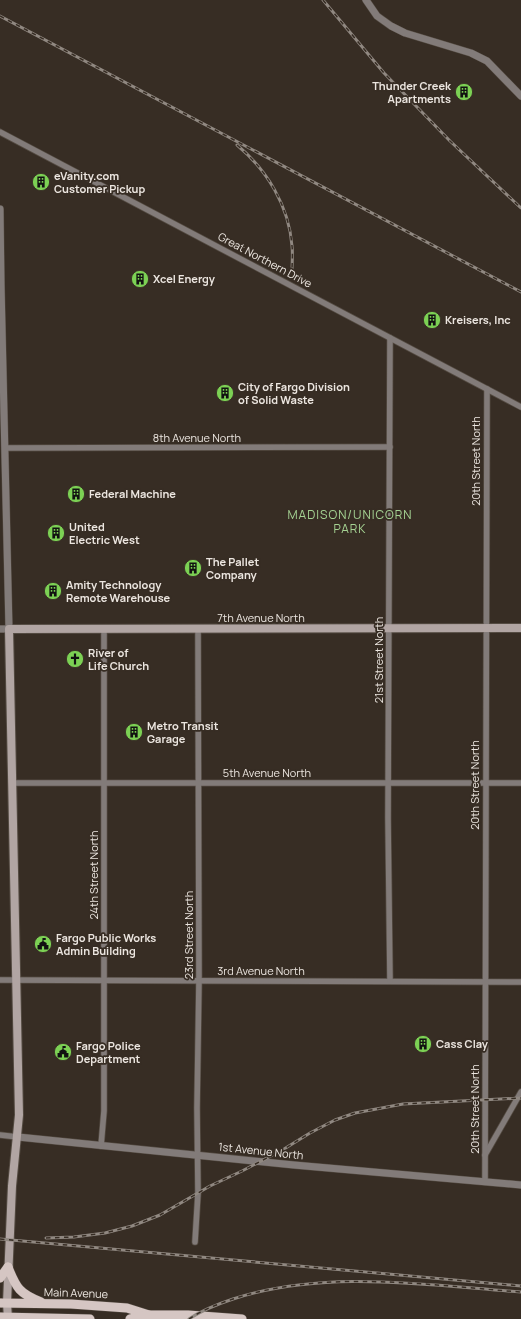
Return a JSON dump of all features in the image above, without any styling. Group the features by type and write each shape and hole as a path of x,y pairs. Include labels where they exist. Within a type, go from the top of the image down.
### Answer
{"main road":[{"name":"7th Avenue North","path":"9,629 521,628"},
{"path":"9,629 19,1115 12,1186 8,1268 3,1303 5,1318 90,1319"},
{"path":"0,1278 8,1268"},
{"path":"8,1268 14,1283 22,1292 32,1298 48,1304"},
{"name":"Main Avenue","path":"3,1303 127,1308 150,1315"},
{"name":"Main Avenue","path":"130,1319 150,1315 242,1319"}],"street":[{"path":"366,0 377,16 391,26 401,31 472,53 487,61 521,96"},
{"name":"Great Northern Drive","path":"0,132 521,407"},
{"path":"0,209 0,285 4,448 3,485 9,629"},
{"name":"21st Street North","path":"390,338 388,628 390,981"},
{"name":"20th Street North","path":"485,1182 486,389"},
{"name":"8th Avenue North","path":"4,448 390,447"},
{"name":"7th Avenue North","path":"0,628 9,629"},
{"name":"24th Street North","path":"101,1146 104,1111 104,628"},
{"name":"23rd Street North","path":"195,1242 198,1193 198,628"},
{"name":"5th Avenue North","path":"13,783 521,784"},
{"name":"3rd Avenue North","path":"0,980 521,982"},
{"path":"485,1155 521,1092"},
{"name":"1st Avenue North","path":"0,1136 197,1156 521,1185"}],"railway":[{"path":"323,0 384,73 450,141 521,208"},
{"path":"0,16 521,292"},
{"path":"237,145 267,177 281,203 290,231 292,271"},
{"path":"46,1238 74,1237 105,1233 132,1226 160,1215 210,1186 284,1149 310,1133 335,1120 355,1113 403,1104 521,1098"},
{"path":"0,1239 521,1286"},
{"path":"189,1319 199,1313 233,1299 268,1290 303,1284 340,1282 412,1283 521,1292"}],"place":[{"name":"Thunder Creek Apartments","path":"464,92"},
{"name":"eVanity.com Customer Pickup","path":"41,182"},
{"name":"Xcel Energy","path":"140,279"},
{"name":"Kreisers, Inc","path":"432,320"},
{"name":"City of Fargo Division of Solid Waste","path":"225,393"},
{"name":"Federal Machine","path":"76,494"},
{"name":"United Electric West","path":"56,533"},
{"name":"The Pallet Company","path":"193,568"},
{"name":"Amity Technology Remote Warehouse","path":"53,591"},
{"name":"River of Life Church","path":"75,659"},
{"name":"Metro Transit Garage","path":"134,732"},
{"name":"Fargo Public Works Admin Building","path":"43,944"},
{"name":"Cass Clay","path":"423,1044"},
{"name":"Fargo Police Department","path":"63,1052"}],"district":[{"name":"MADISON/UNICORN PARK","path":"350,522"}]}
